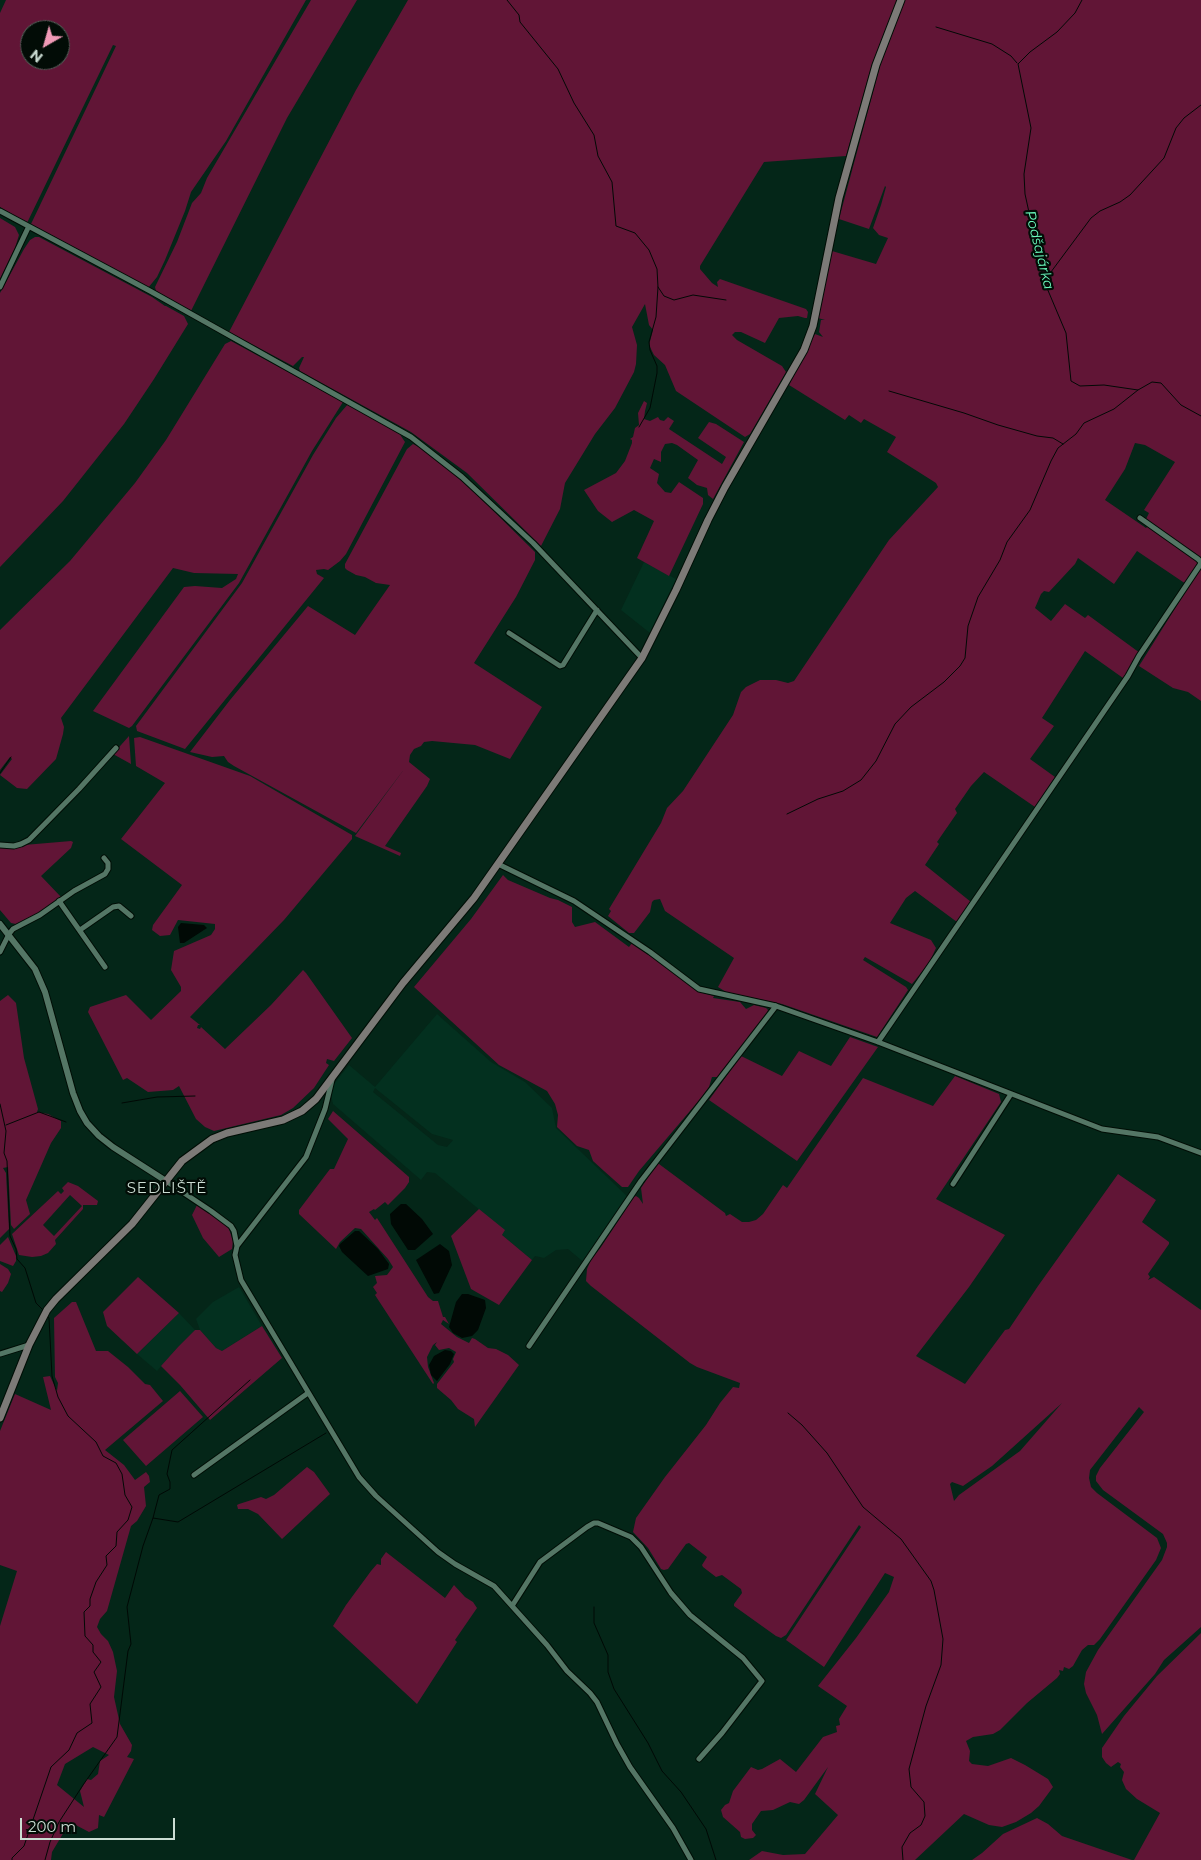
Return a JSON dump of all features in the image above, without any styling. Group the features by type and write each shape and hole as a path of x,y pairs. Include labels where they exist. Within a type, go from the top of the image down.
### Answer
{"main road":[{"path":"0,1418 29,1346 46,1313 56,1299 132,1224 186,1158 212,1138 283,1120 302,1110 316,1099 403,983 462,914 642,658 721,494 804,350 813,326 839,198 876,65 901,0"}],"street":[{"path":"0,211 28,228 150,291 411,437 462,477 533,543 642,658"},
{"path":"0,287 28,228"},
{"path":"878,1042 1128,676 1139,656 1200,565 1201,562 1198,559 1140,518"},
{"path":"509,633 560,666 597,610"},
{"path":"0,845 14,846 29,840 116,748"},
{"path":"0,952 13,929 40,915 59,901 105,874 108,869 108,863 104,858"},
{"path":"498,864 574,901 650,952 700,989 776,1006 878,1042 1102,1128 1158,1137 1201,1153"},
{"path":"59,901 105,967"},
{"path":"80,930 113,907 119,906 131,916"},
{"path":"0,924 35,970 45,992 80,1111 99,1136 226,1221 234,1231 237,1246 235,1255 242,1280 355,1470 370,1490 438,1552 454,1564 494,1586 567,1671 595,1699 623,1755 691,1860"},
{"path":"529,1346 641,1181 776,1006"},
{"path":"237,1246 306,1156 326,1109 332,1077"},
{"path":"953,1184 1011,1094"},
{"path":"0,1354 29,1346"},
{"path":"194,1475 308,1393"},
{"path":"512,1606 540,1562 587,1527 598,1523 630,1537 641,1548 671,1593 690,1615 743,1658 762,1681 722,1733 699,1759"}],"shaded area":[{"path":"6,0 306,0 226,141 191,192 165,260 157,277 148,288 31,224 116,46 113,45 27,223 0,207 0,13"},
{"path":"311,0 357,0 287,118 191,311 156,291 155,287 177,242 192,203 201,193 207,178"},
{"path":"408,0 897,0 872,64 846,156 764,162 700,266 700,269 712,283 718,287 717,282 720,279 806,309 808,312 807,318 798,316 779,318 765,343 741,332 735,332 732,335 737,340 782,366 786,372 750,434 745,437 676,391 665,365 654,355 649,345 653,330 649,325 645,304 632,327 637,345 634,372 615,408 595,434 565,483 560,509 541,546 467,473 411,432 300,371 299,368 304,357 293,366 229,332 356,90"},
{"path":"905,0 1201,0 1201,559 1146,519 1149,513 1144,510 1175,462 1145,445 1135,443 1125,469 1105,500 1146,528 1148,526 1198,561 1199,564 1186,584 1137,551 1114,584 1078,558 1075,564 1049,592 1044,591 1041,594 1035,608 1051,621 1065,604 1085,618 1088,615 1140,653 1123,678 1085,651 1042,718 1054,726 1030,759 1055,777 1035,807 984,772 971,786 955,809 957,813 937,842 939,844 925,865 971,902 957,922 915,891 906,898 890,923 931,940 936,948 929,963 912,984 865,957 863,960 908,990 877,1037 782,1004 726,992 718,987 734,958 665,911 660,899 652,902 650,912 634,933 629,933 608,916 611,911 609,909 661,823 667,808 683,791 733,715 741,692 746,687 760,680 776,680 788,683 794,681 889,540 938,487 936,483 887,452 896,437 864,419 861,423 849,415 845,420 789,385 815,334 823,337 819,332 821,320 825,320 818,318 832,251 876,264 888,238 879,235 873,228 885,186 869,229 839,219 880,66"},
{"path":"0,218 15,227 19,235 0,279"},
{"path":"39,237 152,297 184,316 188,324 124,424 63,501 0,567 0,293 24,249 30,240"},
{"path":"231,341 343,402 312,451 239,583 132,726 129,728 93,711 184,587 222,588 236,579 238,574 194,573 173,568 61,718 64,727 56,759 27,789 17,788 0,775 12,759 10,757 0,770 0,630 70,561 135,483 166,440 225,344"},
{"path":"644,401 647,403 644,419 650,421 658,417 664,421 668,417 674,421 669,429 722,464 726,457 698,438 709,422 716,424 744,442 713,499 708,495 707,488 697,485 688,478 698,460 677,445 672,443 665,444 661,452 661,462 654,459 650,468 659,474 657,483 665,492 671,493 679,482 703,498 703,504 669,576 637,558 654,521 634,510 612,522 598,511 584,490 616,473 625,461 632,443 630,439 633,437 635,428 639,425 638,413"},
{"path":"348,404 399,433 405,442 346,554 328,570 316,570 317,574 324,578 185,749 137,731 136,726 242,583 313,455 336,418"},
{"path":"413,444 421,448 463,481 535,552 535,560 516,597 474,663 542,707 510,759 475,745 432,741 424,742 421,746 414,749 410,755 409,762 430,779 385,846 401,853 400,856 355,836 405,768 356,833 234,766 224,756 212,757 190,752 230,700 308,606 355,635 390,585 376,583 356,575 345,568 345,564 407,449"},
{"path":"644,562 676,579 650,633 621,610"},
{"path":"1201,567 1201,701 1188,692 1173,688 1139,666"},
{"path":"129,736 131,764 113,754"},
{"path":"140,737 250,776 352,835 352,839 284,920 190,1017 200,1025 197,1028 200,1029 201,1027 225,1049 271,1005 303,970 306,973 352,1038 334,1061 327,1059 326,1063 329,1065 314,1088 293,1108 281,1115 214,1131 205,1127 196,1119 179,1086 173,1090 148,1092 127,1078 123,1080 88,1012 90,1007 126,995 151,1020 181,991 181,987 171,970 174,951 211,935 215,929 215,924 178,920 170,935 160,936 152,930 153,925 182,885 121,839 165,783 136,766 134,738"},
{"path":"73,842 71,848 41,876 61,897 40,913 16,924 11,923 0,910 0,847 15,848 24,845"},
{"path":"503,875 508,880 572,907 572,922 575,927 595,922 629,947 632,943 703,993 714,996 713,998 740,1002 746,1009 754,1005 768,1010 718,1077 712,1077 709,1087 701,1098 639,1171 628,1187 622,1187 593,1161 589,1150 577,1146 557,1127 558,1115 555,1104 547,1091 499,1065 414,987 471,919"},
{"path":"181,923 204,925 207,928 184,943 180,943 178,927"},
{"path":"8,995 16,1003 24,1058 38,1109 37,1112 48,1114 61,1121 61,1128 51,1143 26,1200 30,1214 14,1229 11,1225 8,1167 3,1168 6,1173 9,1229 0,1238 0,1001"},
{"path":"437,1014 491,1062 525,1082 552,1108 556,1128 630,1199 586,1264 568,1249 556,1250 544,1258 535,1256 532,1260 502,1235 504,1230 435,1173 427,1172 421,1180 333,1104 331,1094 334,1084 349,1065 375,1087","holes":["375,1088 432,1134 453,1140 447,1147 438,1145 373,1092"]},
{"path":"850,1037 878,1047 797,1161 709,1100 741,1056 782,1076 799,1051 831,1066"},
{"path":"955,1076 999,1094 1001,1102 936,1199 1005,1235 969,1287 916,1356 965,1384 1005,1330 1009,1329 1118,1174 1156,1200 1142,1222 1169,1242 1169,1244 1148,1274 1150,1277 1148,1280 1154,1277 1201,1310 1201,1627 1164,1660 1155,1674 1102,1734 1097,1715 1086,1693 1084,1684 1086,1672 1098,1650 1162,1560 1167,1547 1163,1534 1103,1490 1096,1481 1100,1468 1144,1412 1139,1407 1090,1470 1089,1478 1091,1487 1097,1493 1157,1538 1161,1548 1156,1560 1100,1639 1094,1645 1088,1645 1082,1650 1073,1666 1069,1669 1064,1667 1063,1671 1059,1670 1060,1674 1057,1678 1027,1703 1000,1730 993,1734 973,1737 966,1741 970,1751 969,1761 972,1764 988,1766 1011,1758 1048,1779 1053,1787 1039,1806 1016,1822 1002,1827 989,1825 964,1814 915,1860 749,1860 762,1851 783,1855 805,1854 838,1815 815,1794 828,1767 799,1804 790,1802 773,1810 761,1811 752,1824 752,1830 756,1835 753,1838 745,1839 741,1837 740,1832 723,1817 721,1810 729,1803 733,1791 751,1767 758,1770 762,1769 780,1759 796,1772 823,1737 837,1732 836,1726 840,1725 839,1719 847,1706 818,1686 889,1592 894,1577 885,1573 824,1667 786,1640 861,1527 859,1525 786,1635 781,1638 734,1606 742,1593 741,1589 722,1575 716,1577 703,1567 702,1565 707,1557 689,1543 686,1544 668,1569 661,1569 648,1548 633,1532 636,1518 706,1425 720,1403 733,1387 739,1388 740,1383 690,1363 591,1286 586,1281 587,1269 591,1260 634,1197 639,1198 643,1204 641,1188 657,1164 725,1213 726,1216 730,1214 742,1222 749,1222 756,1220 763,1214 783,1185 787,1188 863,1078 933,1106","holes":["1062,1403 1020,1451 959,1495 954,1501 950,1484 952,1482 963,1486 992,1466"]},
{"path":"333,1111 409,1177 409,1182 405,1188 388,1205 385,1202 369,1212 375,1220 377,1218 428,1297 433,1301 438,1301 443,1317 445,1317 449,1324 443,1320 441,1324 457,1337 469,1343 472,1338 475,1339 488,1348 496,1349 508,1355 519,1365 475,1427 474,1419 458,1409 437,1388 437,1384 454,1362 453,1359 456,1352 449,1348 439,1350 435,1345 437,1342 433,1345 427,1357 433,1384 375,1295 377,1293 373,1287 377,1283 375,1276 387,1275 393,1267 388,1259 361,1229 355,1228 340,1242 336,1249 299,1214 299,1210 330,1169 334,1169 348,1139 328,1119"},
{"path":"68,1182 78,1186 98,1201 97,1205 83,1205 83,1209 55,1240 56,1244 48,1253 32,1257 19,1255 12,1234 58,1191 61,1194 64,1191 62,1188","holes":["70,1195 82,1206 54,1236 43,1225"]},
{"path":"401,1204 406,1204 422,1219 433,1234 415,1250 408,1250 391,1224 390,1214"},
{"path":"197,1205 226,1224 229,1229 233,1241 232,1249 219,1257 203,1238 192,1215"},
{"path":"479,1209 505,1230 502,1235 532,1260 499,1305 471,1289 451,1236"},
{"path":"355,1231 359,1231 378,1249 389,1264 388,1269 368,1276 342,1252 340,1244"},
{"path":"8,1237 16,1256 13,1266 0,1261 0,1245"},
{"path":"440,1244 449,1251 452,1265 439,1293 434,1294 416,1260"},
{"path":"0,1264 8,1269 11,1274 2,1292 0,1291"},
{"path":"138,1277 179,1313 137,1354 107,1326 103,1312"},
{"path":"239,1287 262,1326 222,1351 216,1348 200,1330 196,1319 213,1302"},
{"path":"462,1294 468,1294 485,1300 486,1308 478,1330 472,1336 462,1338 453,1333 449,1327 456,1302"},
{"path":"72,1302 76,1302 96,1351 108,1351 145,1384 150,1385 163,1401 105,1450 124,1465 135,1480 146,1472 150,1482 144,1487 146,1506 137,1521 131,1526 107,1611 100,1619 97,1627 108,1641 113,1652 117,1671 114,1697 120,1724 132,1745 127,1757 134,1759 104,1817 99,1815 98,1828 89,1832 70,1822 52,1852 51,1860 0,1860 0,1626 17,1571 0,1565 0,1431 15,1394 51,1410 43,1377 50,1376 57,1391 54,1318","holes":["93,1747 109,1755 100,1761 98,1774 91,1780 87,1779 80,1791 84,1807 57,1785 65,1764"]},
{"path":"179,1313 195,1330 157,1371 137,1354"},
{"path":"262,1326 282,1358 210,1420 161,1366 195,1330 200,1330 216,1348 222,1351"},
{"path":"445,1350 451,1351 454,1354 450,1364 437,1381 431,1375 429,1365 434,1356"},
{"path":"180,1391 203,1417 146,1466 123,1440"},
{"path":"307,1467 314,1472 330,1494 282,1539 258,1514 248,1509 238,1509 237,1505 239,1504 261,1497 266,1499 274,1495"},
{"path":"386,1552 445,1598 454,1585 477,1608 455,1640 457,1642 417,1704 333,1626 371,1571 377,1564 381,1565 381,1559"},
{"path":"1201,1633 1201,1860 1134,1860 1160,1813 1137,1799 1126,1789 1122,1780 1124,1772 1120,1767 1121,1764 1118,1762 1111,1767 1106,1763 1102,1757 1102,1748 1124,1716 1157,1676"},
{"path":"1037,1818 1048,1824 1062,1836 1132,1860 972,1860 1003,1834"}],"waterway":[{"path":"507,0 519,15 520,22 558,69 574,103 594,135 598,156 612,182 616,226 635,233 649,250 657,269 656,317 649,342 650,350 657,366 657,373 650,408 639,427"},
{"name":"Podšajárka","path":"1082,0 1075,13 1057,32 1030,52 1018,64 1031,128 1024,174 1025,194 1044,281 1066,333 1071,381 1080,386 1104,385 1138,390 1152,382 1161,383 1181,405 1201,416"},
{"path":"936,27 992,44 1011,56 1017,63"},
{"path":"1045,280 1091,218 1130,195 1164,158 1176,128 1184,118 1201,105"},
{"path":"658,287 664,296 674,300 693,295 726,300"},
{"path":"787,814 818,799 843,791 861,780 876,761 895,724 911,707 944,682 960,666 965,658 968,626 978,597 1000,560 1007,542 1030,510 1058,448 1076,434 1084,423 1114,409 1138,390"},
{"path":"889,391 998,425 1037,436 1053,438 1063,444"},
{"path":"0,773 11,757"},
{"path":"122,1103 157,1097 195,1096"},
{"path":"0,1104 6,1131 4,1153 7,1161 10,1236 16,1249 17,1259 25,1268 36,1303 43,1310"},
{"path":"6,1125 39,1112 66,1122"},
{"path":"12,1860 24,1846 51,1767 69,1750 77,1733 92,1723 90,1704 101,1687 94,1672 101,1662 93,1652 93,1645 85,1636 84,1612 90,1606 90,1599 96,1582 107,1565 106,1556 116,1546 117,1532 128,1520 132,1507 125,1495 122,1474 116,1463 103,1456 96,1442 68,1416 58,1397 52,1376 49,1318 47,1315"},
{"path":"153,1518 159,1495 170,1489 167,1474 172,1450 250,1380"},
{"path":"788,1413 802,1425 827,1453 863,1507 901,1539 931,1581 934,1590 943,1639 941,1665 926,1706 909,1769 911,1787 924,1802 925,1816 921,1825 910,1833 902,1847 903,1860"},
{"path":"45,1860 50,1842 59,1822 117,1737 128,1651 131,1644 127,1607 143,1546 153,1518 178,1522 326,1433"},
{"path":"594,1607 594,1623 608,1655 608,1672 614,1689 648,1743 662,1771 681,1792 706,1829 716,1860"}],"district":[{"name":"SEDLIŠTĚ","path":"167,1189"}]}
